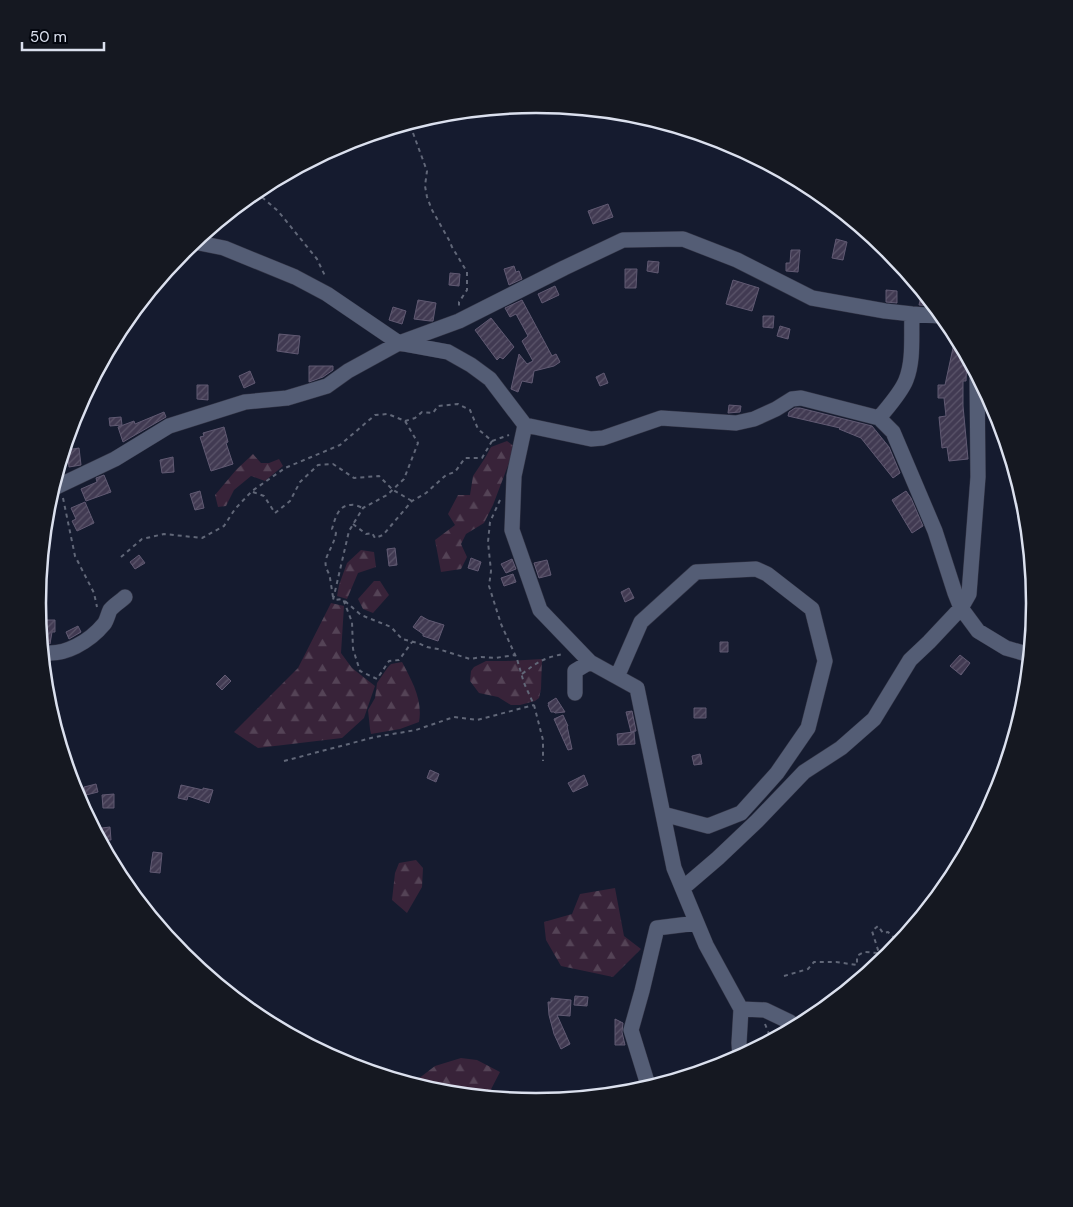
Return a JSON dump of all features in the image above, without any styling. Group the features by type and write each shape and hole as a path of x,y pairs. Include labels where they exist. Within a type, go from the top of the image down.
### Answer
{"street":[{"path":"61,484 115,459 170,426 245,402 287,398 327,386 348,371 398,343 459,321 623,240 684,239 737,260 812,298 885,311 933,315"},
{"path":"204,244 224,248 295,277 328,294 398,343 448,352 471,365 490,379 524,432 514,476 512,530 540,610 590,662 637,688 674,868 706,946 741,1009 739,1049"},
{"path":"879,418 906,381 911,360 912,314"},
{"path":"683,888 725,852 804,772 841,748 874,719 910,660 961,608 969,594 971,577 978,477 977,390"},
{"path":"524,432 591,439 603,438 661,418 736,423 754,419 792,399 801,398 879,418 893,432 916,484 935,531 961,608 978,631 1006,648 1024,653"},
{"path":"617,677 641,622 696,572 756,569 767,574 812,610 825,662 808,728 782,765 741,813 708,826 663,814"},
{"path":"49,654 61,652 83,643 105,623 111,608 125,597"},
{"path":"576,693 575,671 590,662"},
{"path":"647,1081 631,1030 657,928 697,923"},
{"path":"741,1009 765,1010 791,1023"}],"path":[{"path":"413,133 427,171 425,186 427,197 439,223 467,272 467,290 459,302 459,321"},
{"path":"262,197 278,211 317,258 328,283 328,294"},
{"path":"405,421 415,418 422,412 433,413 438,406 458,404 470,410 478,428 492,441"},
{"path":"121,557 142,539 164,534 202,538 224,526 252,491 285,468 340,446 375,415 388,414 405,421 418,444 404,479 387,495 363,508 349,531 333,600"},
{"path":"353,524 366,534 372,533 375,538 383,535 412,501 426,494 446,475 455,472 465,458 482,458 492,441 508,434 524,432"},
{"path":"252,491 264,496 275,513 290,501 300,482 318,465 333,464 354,478 379,476 393,490 412,501"},
{"path":"513,492 502,495 490,522 488,542 491,571 489,586 501,624 534,705 543,740 543,761"},
{"path":"59,496 75,556 94,593 96,606 107,617"},
{"path":"333,600 330,576 326,569 326,560 336,533 332,529 334,519 344,506 352,504 363,508"},
{"path":"333,600 343,600 361,615 391,627 402,639 427,647 470,659 481,656 495,658 515,655"},
{"path":"343,600 352,622 353,648 360,671 377,679 389,661 399,660 412,642"},
{"path":"522,674 549,656 579,650"},
{"path":"284,760 375,737 416,730 454,717 477,720 534,705"},
{"path":"784,976 808,969 814,962 836,962 857,965 857,956 864,952 879,953 872,931 878,926 883,933 888,932 895,938"}],"green space":[{"path":"507,441 515,447 493,505 484,523 466,534 461,544 467,557 461,569 441,572 435,540 455,525 448,514 458,495 470,495 473,476 491,447"},
{"path":"253,454 261,463 269,463 279,459 283,466 265,481 251,476 234,490 226,506 218,507 215,495 236,470"},
{"path":"361,550 374,552 376,567 358,573 347,599 337,596 347,563"},
{"path":"374,581 380,581 389,595 373,613 363,609 358,599"},
{"path":"331,603 344,606 341,653 352,668 375,686 364,718 342,738 258,748 234,732 298,668"},
{"path":"542,659 541,689 539,698 535,701 511,705 498,697 479,693 470,681 471,671 474,667 486,661"},
{"path":"402,662 418,698 419,722 400,729 371,734 368,710 375,698 377,683 391,664"},
{"path":"416,860 423,868 422,887 407,913 392,900 395,873 399,863"},
{"path":"615,888 624,936 641,949 613,977 561,966 546,940 544,922 572,914 580,894"},
{"path":"461,1058 477,1060 500,1072 490,1092 418,1079 435,1066"}],"building":[{"path":"608,204 613,217 593,224 588,211"},
{"path":"836,239 847,242 843,260 832,258"},
{"path":"791,250 800,250 798,272 786,271 786,263 790,263"},
{"path":"648,261 659,262 658,273 647,271"},
{"path":"514,266 516,272 519,271 522,279 509,285 504,269"},
{"path":"625,269 637,269 636,288 625,288"},
{"path":"450,273 460,274 459,286 449,285"},
{"path":"733,280 759,288 752,311 726,304"},
{"path":"555,286 559,295 542,303 538,294"},
{"path":"886,290 897,291 897,303 886,302"},
{"path":"920,299 925,305 919,305"},
{"path":"418,300 436,303 433,321 414,319"},
{"path":"522,300 552,356 556,354 560,362 554,366 534,371 532,383 522,381 518,392 511,389 519,354 527,364 533,361 522,341 528,336 516,314 510,317 505,308"},
{"path":"393,307 406,311 402,324 389,320"},
{"path":"763,316 774,316 773,328 763,327"},
{"path":"491,318 514,347 503,359 500,357 497,360 475,330"},
{"path":"780,326 790,329 788,339 777,336"},
{"path":"279,334 300,336 298,354 277,351"},
{"path":"953,346 966,369 966,381 963,381 963,406 968,459 949,461 947,447 942,448 939,417 946,416 944,398 938,398 938,385 945,385"},
{"path":"309,366 333,366 333,370 323,377 309,382"},
{"path":"250,371 255,383 244,388 239,376"},
{"path":"604,373 608,383 600,386 596,377"},
{"path":"197,385 208,385 208,400 197,399"},
{"path":"729,405 741,406 740,412 728,413"},
{"path":"795,408 872,426 889,447 900,473 893,478 861,438 840,428 788,416 789,412"},
{"path":"164,412 166,417 123,442 118,427 134,421 135,424"},
{"path":"121,417 122,425 110,426 109,418"},
{"path":"224,427 228,442 226,443 233,464 211,471 200,437 204,436 203,433"},
{"path":"79,448 81,465 69,467 68,459 71,449"},
{"path":"173,457 174,472 162,473 160,460"},
{"path":"104,475 111,492 86,501 81,489 97,482 96,478"},
{"path":"200,491 204,508 195,510 190,494"},
{"path":"906,491 923,526 912,533 892,500"},
{"path":"85,502 94,523 77,531 72,521 76,519 71,508"},
{"path":"395,548 397,565 389,566 387,549"},
{"path":"139,555 145,563 135,569 130,562"},
{"path":"471,558 481,562 478,571 468,568"},
{"path":"512,559 516,569 506,573 501,564"},
{"path":"547,560 551,575 539,578 534,563"},
{"path":"513,574 516,582 504,586 501,578"},
{"path":"629,588 634,598 625,602 621,592"},
{"path":"421,616 444,625 438,641 423,636 413,627"},
{"path":"46,620 55,620 55,632 52,632 50,644 48,644"},
{"path":"78,626 81,632 69,639 66,632"},
{"path":"720,642 728,642 728,652 720,652"},
{"path":"960,655 970,663 961,675 950,666"},
{"path":"225,675 231,681 222,690 216,684"},
{"path":"556,698 565,712 551,712 548,703"},
{"path":"694,708 706,708 706,718 694,718"},
{"path":"632,711 636,731 631,732 626,712"},
{"path":"563,715 568,726 572,749 568,750 554,719"},
{"path":"634,732 635,744 618,745 617,734"},
{"path":"700,754 702,764 694,765 692,756"},
{"path":"430,770 439,774 436,782 427,778"},
{"path":"584,775 588,785 573,792 568,783"},
{"path":"96,784 98,792 86,795 84,787"},
{"path":"181,785 203,790 203,788 213,790 209,803 188,796 187,800 178,798"},
{"path":"114,794 114,808 103,808 102,795"},
{"path":"110,827 111,840 107,840 102,828"},
{"path":"153,852 162,853 160,873 150,872"},
{"path":"575,996 588,997 587,1006 574,1005"},
{"path":"551,998 571,1000 570,1016 557,1015 570,1044 561,1049 554,1034 549,1015 548,1002 551,1002"},
{"path":"615,1019 623,1023 622,1032 625,1045 615,1045"}]}
